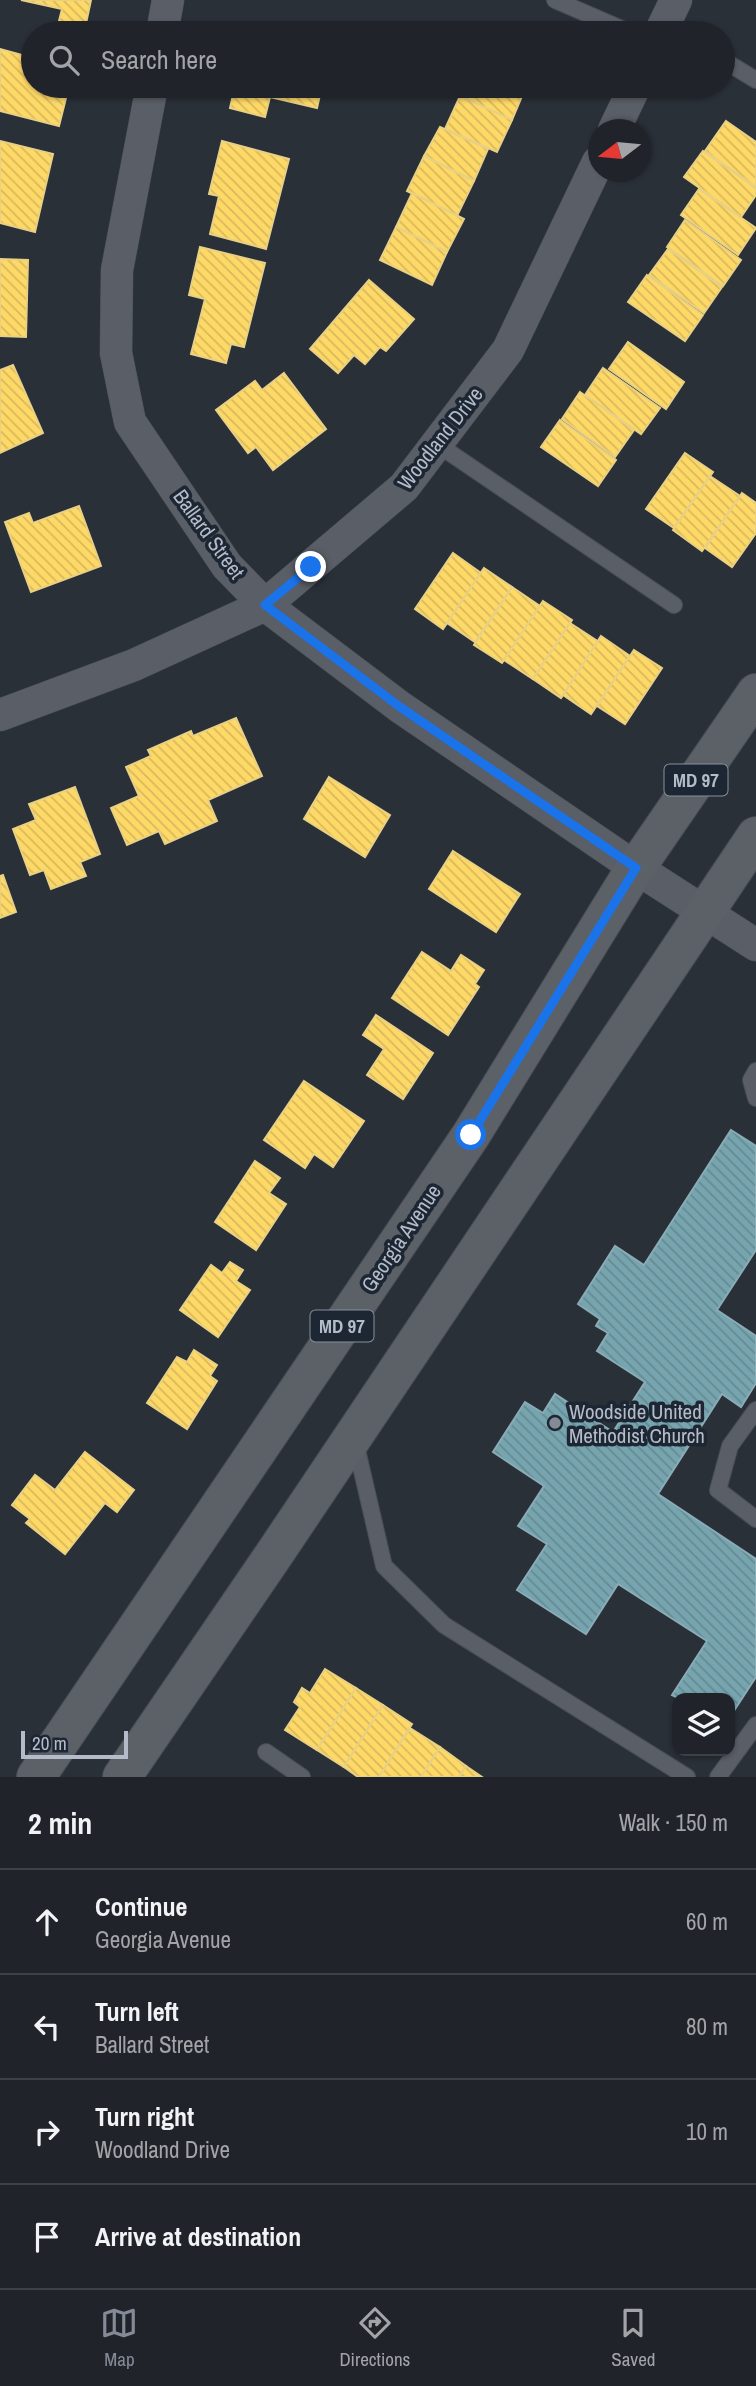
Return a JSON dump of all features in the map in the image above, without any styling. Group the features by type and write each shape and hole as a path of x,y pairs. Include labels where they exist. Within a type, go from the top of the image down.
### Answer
{"main road":[{"name":"Georgia Avenue","path":"36,1777 471,1135 636,868 756,693"},
{"path":"122,1777 756,836"}],"street":[{"path":"164,21 168,0"},
{"name":"Ballard Street","path":"150,98 117,270 116,353 130,422 227,566 265,605 400,707 636,868 756,945"},
{"path":"619,119 629,98"},
{"name":"Woodland Drive","path":"0,715 134,666 265,605 404,487 508,351 588,182"}],"lane":[{"path":"555,0 603,21"},
{"path":"735,67 756,80"},
{"path":"437,444 674,605"},
{"path":"756,1071 751,1080 756,1098"},
{"path":"756,1410 730,1446 718,1490 756,1519"},
{"path":"354,1435 384,1566 444,1625 687,1777"},
{"path":"718,1777 756,1725"},
{"path":"266,1752 302,1777"}],"building: Homes":[{"path":"21,0 91,0 87,21 59,21 62,9"},
{"path":"0,49 21,55 21,98 66,98 59,126 0,111"},
{"path":"232,98 270,98 265,117 230,108"},
{"path":"274,98 319,98 317,108"},
{"path":"459,98 512,120 497,152 445,129"},
{"path":"464,98 521,98 512,120"},
{"path":"726,121 756,142 756,187 705,151"},
{"path":"440,127 488,149 474,181 424,156"},
{"path":"0,141 53,154 35,232 0,223"},
{"path":"222,141 289,159 266,249 210,234 219,196 209,194"},
{"path":"703,151 756,188 756,195 741,217 684,177"},
{"path":"424,156 474,181 457,216 407,191"},
{"path":"699,189 756,228 738,255 681,215"},
{"path":"412,193 464,219 447,252 396,227"},
{"path":"685,220 741,260 723,286 667,247"},
{"path":"396,227 447,252 432,285 380,260"},
{"path":"200,247 265,263 244,347 231,344 226,363 191,354 205,299 189,295"},
{"path":"668,249 722,287 704,313 649,275"},
{"path":"0,259 28,260 26,337 0,336"},
{"path":"647,275 703,315 685,341 628,302"},
{"path":"369,280 414,319 386,351 380,347 365,364 354,355 338,373 310,349"},
{"path":"628,342 684,382 666,409 609,369"},
{"path":"13,365 43,433 0,453 0,370"},
{"path":"603,368 660,408 641,434 585,395"},
{"path":"284,373 326,429 273,470 256,447 248,453 216,410 255,381 262,390"},
{"path":"580,392 634,430 615,457 562,419"},
{"path":"560,420 616,460 598,486 541,447"},
{"path":"685,453 713,472 674,528 646,509"},
{"path":"710,476 740,496 702,551 673,530"},
{"path":"742,493 756,503 756,533 732,567 705,548"},
{"path":"79,506 101,566 31,592 5,522 29,513 33,523"},
{"path":"453,553 481,573 443,629 415,609"},
{"path":"484,568 512,587 475,642 447,623"},
{"path":"512,587 540,606 502,663 474,645"},
{"path":"543,601 572,620 533,679 504,660"},
{"path":"570,623 599,642 561,698 533,679"},
{"path":"601,636 630,656 591,714 563,695"},
{"path":"634,650 662,668 625,724 597,706"},
{"path":"236,718 262,776 208,800 217,821 165,844 159,831 127,845 111,808 139,796 126,767 151,756 148,750 191,731 193,736"},
{"path":"329,777 390,815 365,857 304,819"},
{"path":"75,787 100,854 80,862 86,876 51,889 44,870 30,875 13,829 36,820 29,804"},
{"path":"453,851 520,894 496,932 429,889"},
{"path":"3,875 16,912 0,918 0,876"},
{"path":"422,952 451,971 461,955 484,970 475,984 479,987 448,1035 392,998"},
{"path":"376,1015 433,1053 403,1099 367,1075 384,1049 363,1035"},
{"path":"304,1081 364,1121 333,1167 314,1154 305,1168 264,1140"},
{"path":"255,1161 280,1178 269,1193 286,1204 256,1250 215,1222"},
{"path":"230,1262 243,1270 236,1281 250,1290 218,1337 180,1310 211,1265 222,1273"},
{"path":"194,1350 217,1365 210,1376 217,1381 187,1429 147,1403 177,1357 187,1362"},
{"path":"85,1452 134,1490 117,1512 105,1503 65,1554 26,1523 30,1519 12,1505 35,1475 55,1490"},
{"path":"325,1669 356,1688 317,1750 285,1730 300,1707 294,1702 302,1688 310,1693"},
{"path":"356,1688 383,1705 344,1767 317,1750"},
{"path":"383,1705 412,1724 379,1777 358,1777 344,1767"},
{"path":"410,1728 440,1747 421,1777 379,1777"},
{"path":"440,1747 466,1766 459,1777 421,1777"},
{"path":"466,1766 482,1777 459,1777"}],"building: Public":[{"name":"Woodside United Methodist Church","path":"731,1130 756,1146 756,1250 717,1310 756,1336 756,1383 741,1407 722,1394 658,1494 756,1559 756,1677 735,1709 735,1693 673,1693 707,1641 618,1584 586,1634 517,1590 547,1544 518,1526 544,1486 493,1452 525,1402 543,1413 555,1394 613,1432 645,1382 597,1351 608,1333 596,1326 600,1319 578,1304 615,1246 644,1265"}],"place":[{"name":"Woodside United Methodist Church","path":"555,1423"}],"route":[{"path":"311,567 265,605 400,707 636,868 471,1135"}]}
